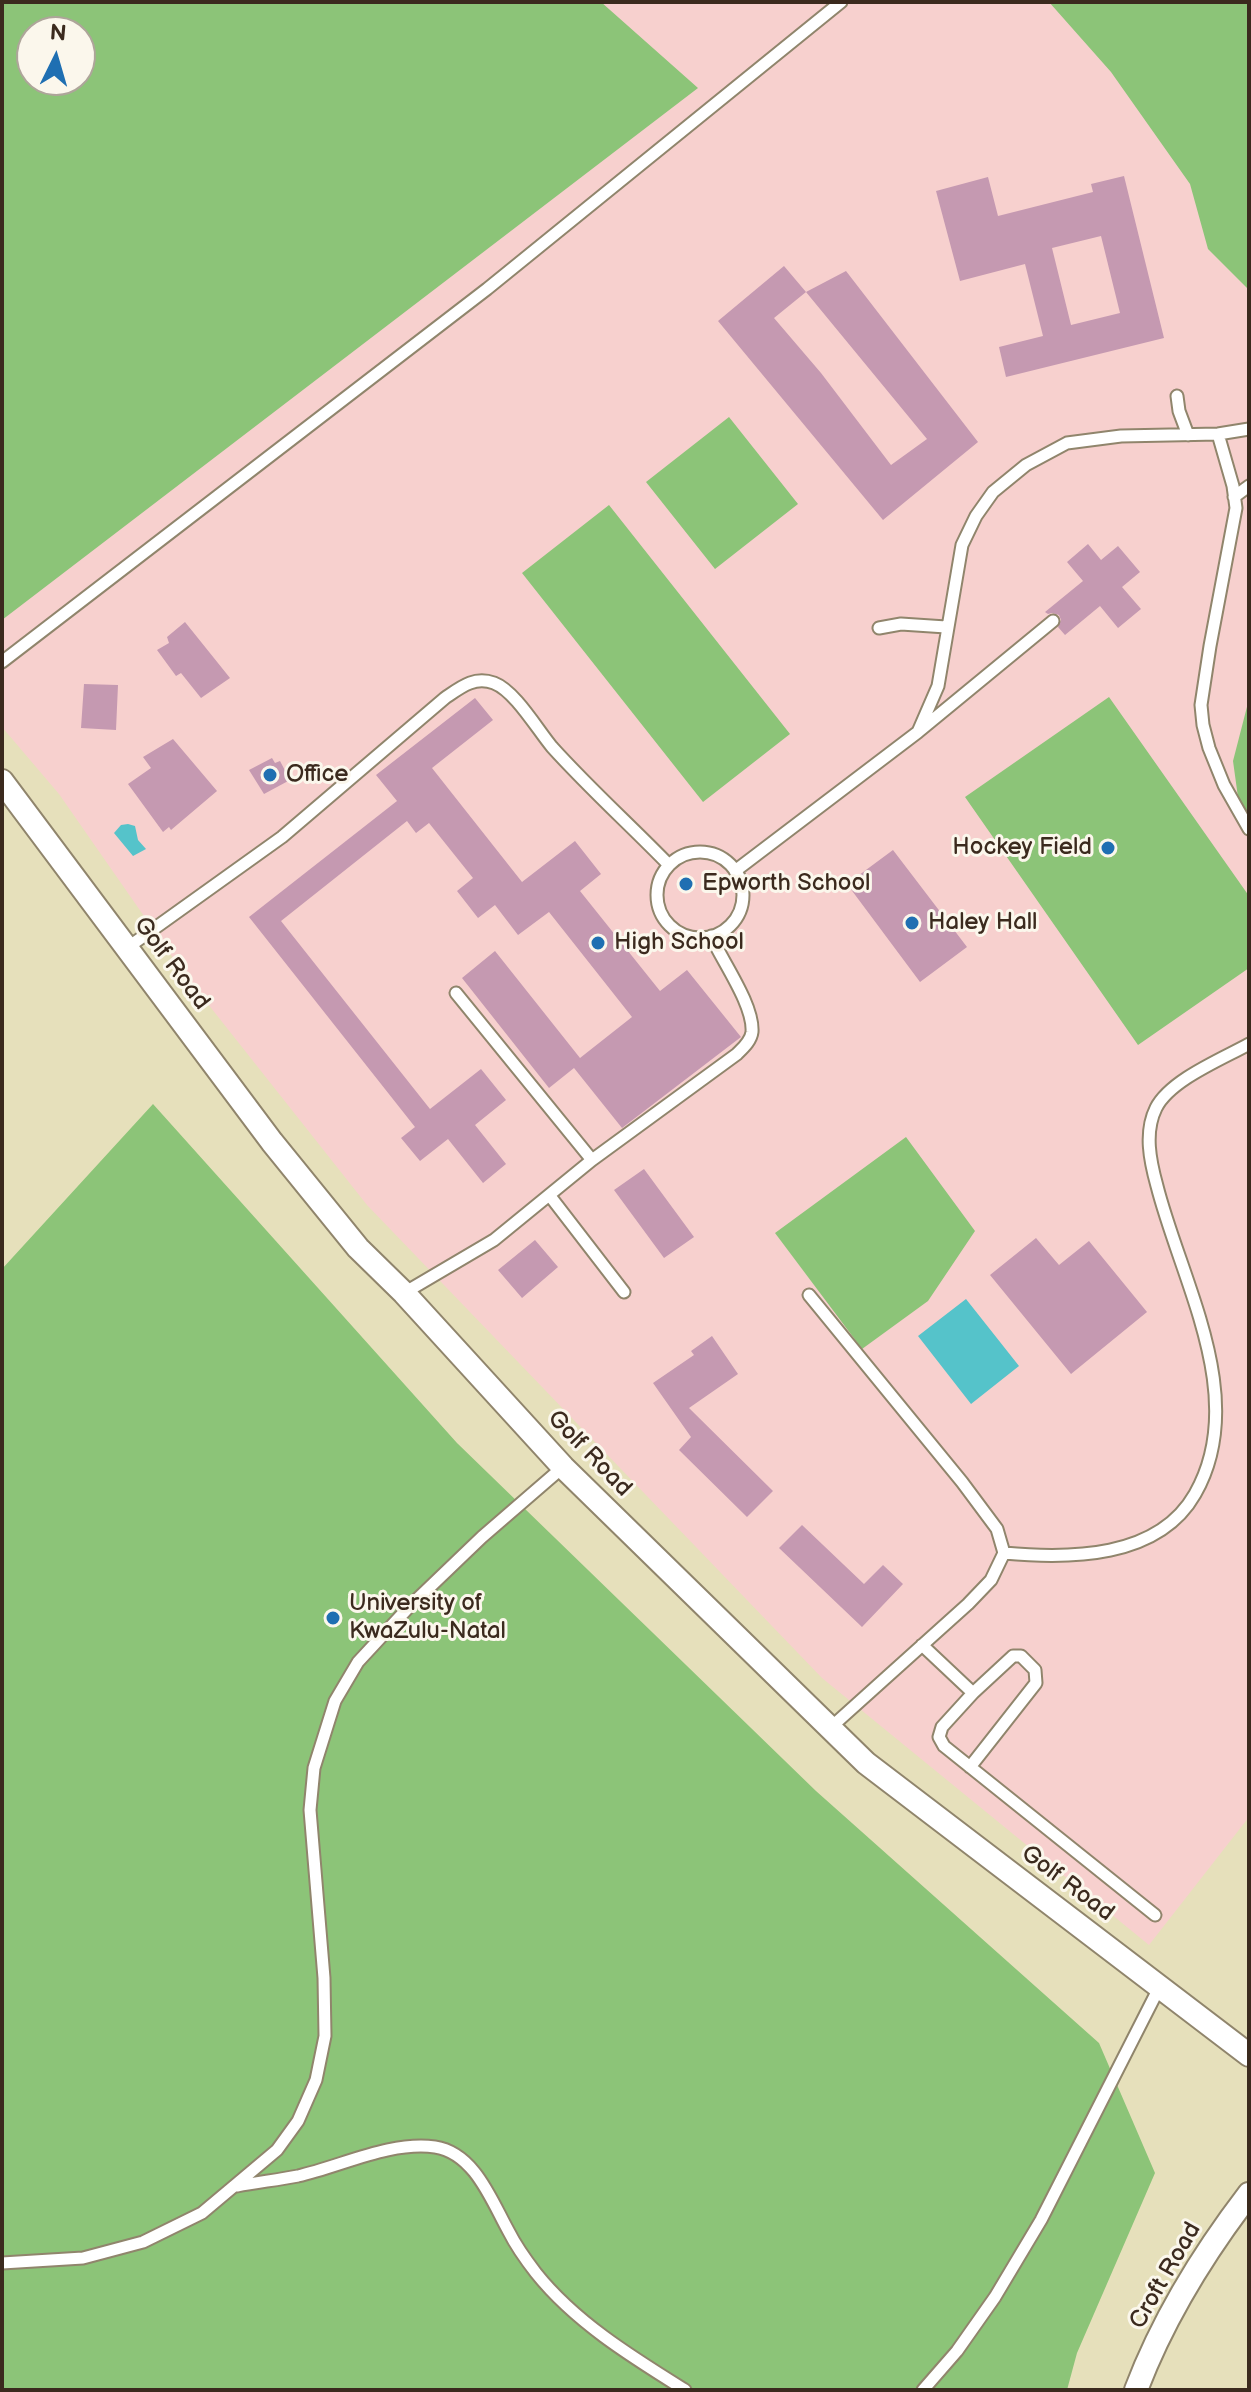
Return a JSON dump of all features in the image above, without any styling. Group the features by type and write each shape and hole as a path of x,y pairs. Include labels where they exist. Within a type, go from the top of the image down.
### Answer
{"street":[{"name":"Golf Road","path":"2,781 272,1142 358,1248 404,1293 563,1467 866,1763 1249,2055"},
{"name":"Croft Road","path":"1136,2390 1164,2324 1205,2256 1249,2194"}],"lane":[{"path":"2,662 487,289 841,2"},
{"path":"1177,396 1188,435"},
{"path":"918,732 938,686 962,545 976,516 993,492 1026,465 1067,443 1146,434 1218,434 1249,429"},
{"path":"1218,434 1236,508 1201,705 1209,748 1224,785 1249,829"},
{"path":"1234,497 1249,486"},
{"path":"735,871 918,732 1053,621"},
{"path":"879,628 912,624 946,627"},
{"path":"127,948 282,837 445,698 465,683 478,680 497,684 511,696 552,746 669,865"},
{"path":"696,852 724,860 735,871 743,897 733,922 723,931 697,938 671,928 662,917 657,903 661,876 669,865 681,856 696,852"},
{"path":"404,1293 494,1240 592,1160 737,1054 749,1041 752,1032 740,989 711,936"},
{"path":"456,993 592,1160"},
{"path":"1004,1553 1076,1556 1109,1551 1141,1539 1170,1523 1190,1503 1208,1471 1217,1423 1208,1345 1163,1210 1150,1161 1149,1131 1156,1107 1183,1079 1249,1044"},
{"path":"550,1196 624,1292"},
{"path":"809,1295 962,1482 997,1529 1004,1553 991,1580 829,1729"},
{"path":"2,2263 83,2258 143,2242 202,2213 237,2186 277,2150 298,2121 316,2080 325,2036 324,1978 310,1810 314,1768 335,1701 358,1662 408,1608 482,1537 563,1467"},
{"path":"922,1645 973,1693"},
{"path":"970,1767 1036,1683 1035,1670 1021,1656 1007,1659 942,1727 939,1737 944,1746 970,1767 1155,1915"},
{"path":"923,2390 957,2351 995,2297 1041,2220 1159,1988"},
{"path":"237,2186 299,2175 410,2147 437,2147 457,2156 482,2182 510,2235 536,2273 565,2304 636,2360 685,2390"}],"shaded area":[{"name":"Epworth School","path":"2,2 1249,2 1249,1817 1149,1945 822,1678 367,1205 185,975 59,794 2,727"}],"green space":[{"path":"2,2 601,2 698,88 2,620"},
{"path":"1049,2 1249,2 1249,290 1208,249 1190,184 1111,72"},
{"path":"729,417 798,504 715,569 646,482"},
{"path":"609,505 790,734 703,802 522,573"},
{"name":"Hockey Field","path":"1109,697 1249,896 1249,968 1138,1045 965,797"},
{"path":"1249,699 1249,829 1241,819 1233,761"},
{"name":"University of KwaZulu-Natal","path":"153,1104 457,1443 816,1791 1099,2043 1155,2173 1077,2353 1067,2390 2,2390 2,1269"},
{"path":"906,1137 975,1231 928,1301 862,1349 775,1233"}],"water":[{"path":"121,825 135,826 138,840 146,849 133,856 114,833"},
{"path":"966,1299 1019,1366 971,1404 918,1336"}],"building":[{"path":"1124,176 1164,338 1006,377 999,347 1043,336 1025,264 960,281 936,191 988,177 998,216 1093,192 1091,184","holes":["1101,236 1120,313 1071,325 1052,248"]},
{"path":"784,266 806,292 846,271 978,442 883,520 718,321","holes":["806,292 927,439 891,465 821,373 774,318"]},
{"path":"1088,544 1101,560 1118,546 1140,572 1122,587 1141,609 1118,628 1100,606 1065,635 1058,627 1061,620 1059,615 1045,612 1083,581 1067,562"},
{"path":"185,622 230,678 201,698 181,673 176,676 157,650 169,643 167,637"},
{"path":"84,684 118,685 116,730 81,728"},
{"name":"High School","path":"475,698 493,720 432,768 522,882 575,841 601,874 580,891 660,991 687,970 741,1037 622,1128 574,1068 549,1088 462,978 495,951 580,1058 632,1017 549,912 518,935 495,905 478,918 457,891 473,878 429,823 416,833 407,821 281,921 430,1109 481,1069 506,1100 475,1125 506,1164 483,1183 448,1139 420,1161 401,1138 415,1127 249,917 397,801 376,775"},
{"path":"173,739 217,791 171,830 169,827 163,832 128,784 151,768 143,757"},
{"name":"Office","path":"272,758 275,763 280,761 290,780 264,794 249,770"},
{"name":"Haley Hall","path":"893,850 967,947 920,982 847,884"},
{"path":"644,1169 694,1237 664,1258 614,1190"},
{"path":"1036,1238 1059,1265 1089,1241 1147,1312 1071,1374 990,1275"},
{"path":"535,1240 558,1267 522,1298 498,1270"},
{"path":"712,1336 738,1374 689,1408 773,1491 747,1517 679,1450 691,1437 653,1383 694,1355 691,1351"},
{"path":"802,1525 864,1584 883,1565 903,1584 862,1627 779,1548"}],"place":[{"name":"Office","path":"270,775"},
{"name":"Hockey Field","path":"1108,848"},
{"name":"Epworth School","path":"686,884"},
{"name":"Haley Hall","path":"912,923"},
{"name":"High School","path":"598,943"},
{"name":"University of KwaZulu-Natal","path":"333,1618"}]}
